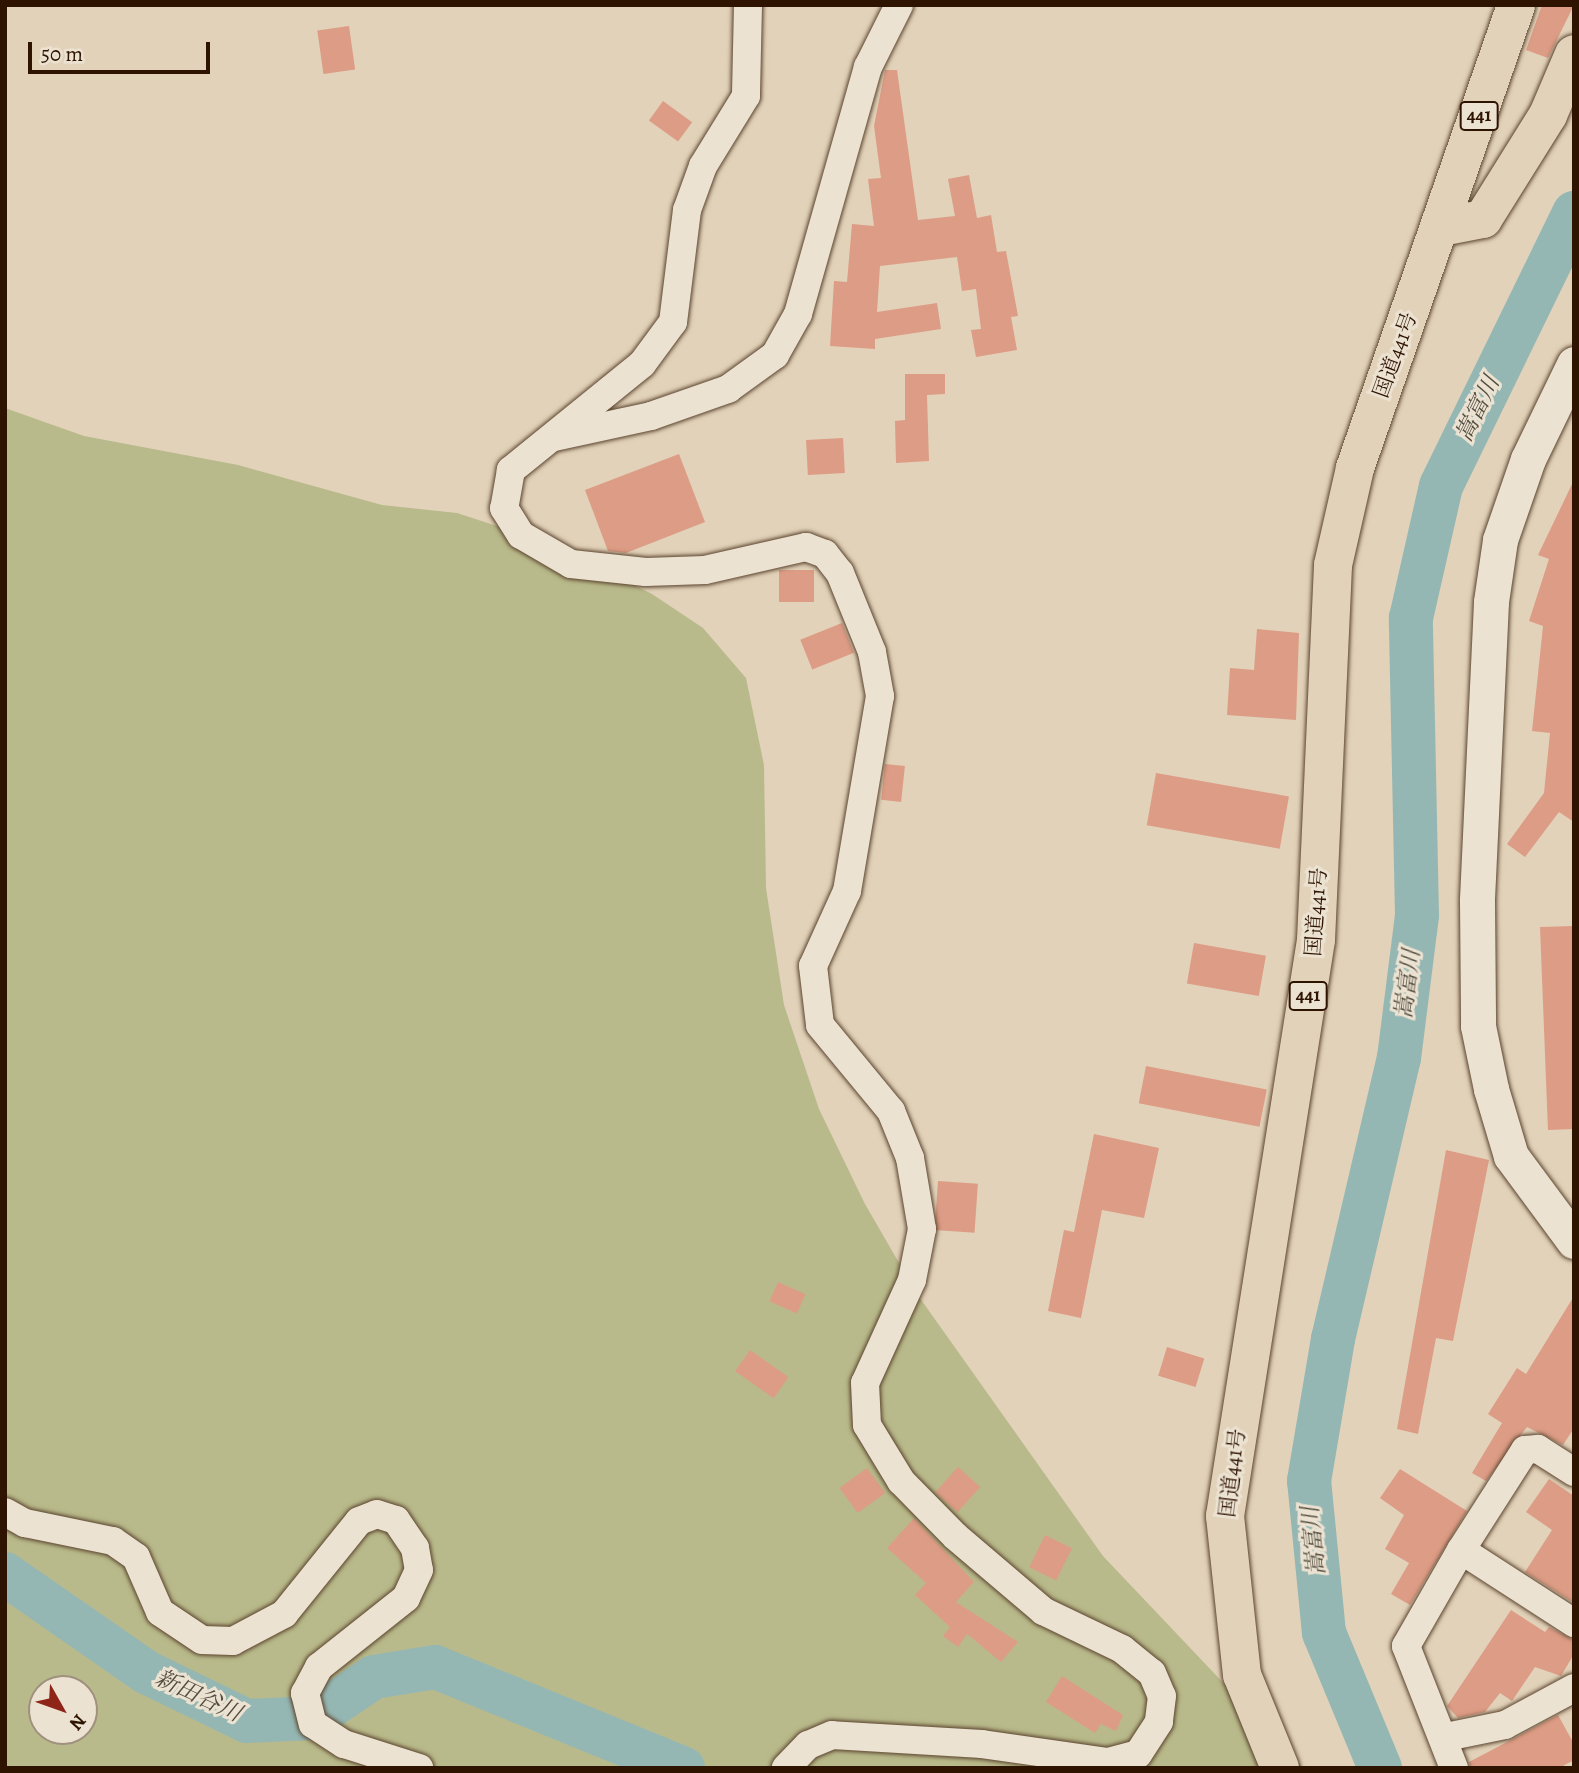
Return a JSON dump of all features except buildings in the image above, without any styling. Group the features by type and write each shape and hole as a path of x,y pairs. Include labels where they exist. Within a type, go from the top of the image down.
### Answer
{"highway":[{"name":"国道441号","path":"1280,1768 1242,1675 1225,1516 1316,940 1333,565 1355,468 1517,5"},
{"path":"1441,227 1483,219 1548,115 1574,54"}],"street":[{"path":"748,5 746,96 703,166 687,210 673,322 642,364 568,419 554,438 511,470 504,508 521,536 571,564 646,572 705,570 806,547 825,554 840,573 872,652 880,696 847,891 813,966 820,1025 891,1111 910,1158 922,1229 912,1280 865,1383 867,1425 901,1481 955,1536 1043,1611 1122,1649 1152,1672 1161,1696 1159,1721 1138,1754 1108,1762 982,1744 832,1735 808,1745 786,1768"},
{"path":"554,438 651,416 728,389 775,355 798,314 867,67 899,5"},
{"path":"1574,364 1528,459 1500,540 1491,602 1477,901 1478,1026 1491,1089 1511,1156 1574,1241"},
{"path":"1454,1768 1446,1737 1406,1646 1461,1550 1525,1450 1538,1448 1574,1472"},
{"path":"5,1512 25,1523 114,1541 136,1557 160,1612 202,1640 233,1641 284,1614 359,1521 377,1514 396,1520 415,1548 419,1570 406,1598 319,1667 305,1693 313,1724 344,1744 419,1768"},
{"path":"1461,1550 1574,1623"},
{"path":"1446,1737 1505,1726 1574,1688"}],"green space":[{"path":"5,408 84,436 238,465 382,505 457,513 552,544 652,594 703,628 746,678 764,765 766,888 784,1005 819,1109 865,1204 917,1294 1103,1556 1304,1768 5,1768"}],"waterway":[{"name":"嵩富川","path":"1380,1768 1324,1633 1309,1481 1333,1339 1399,1058 1417,915 1411,618 1441,486 1574,213"},
{"name":"新田谷川","path":"5,1574 146,1672 247,1721 313,1718 374,1677 435,1667 683,1768"}]}
